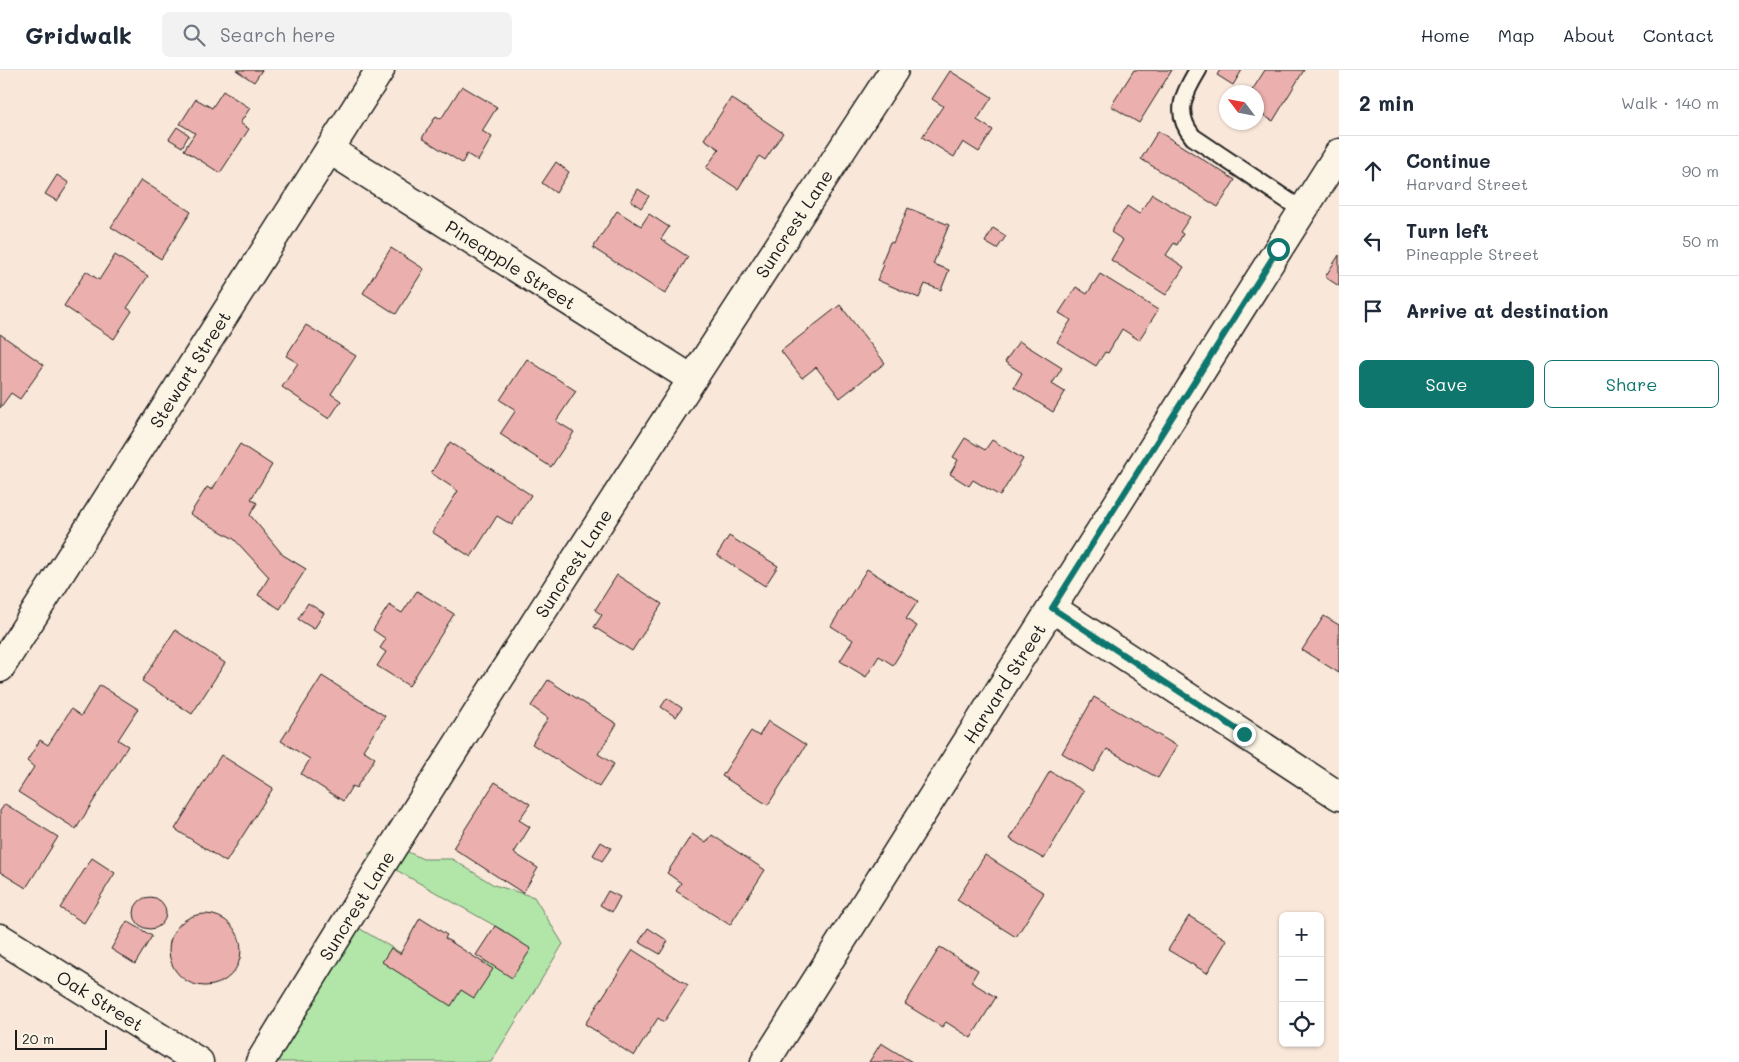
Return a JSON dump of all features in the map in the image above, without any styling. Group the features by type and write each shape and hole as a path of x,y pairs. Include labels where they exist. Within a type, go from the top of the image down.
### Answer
{"street":[{"name":"Stewart Street","path":"0,668 380,70"},
{"name":"Suncrest Lane","path":"260,1062 395,841 571,563 894,70"},
{"name":"Pineapple Street","path":"330,150 692,379"},
{"name":"Harvard Street","path":"765,1062 1339,153"},
{"path":"1052,608 1339,796"},
{"name":"Oak Street","path":"0,938 199,1062"}],"lane":[{"path":"1198,70 1186,90 1182,106 1185,128 1193,137 1302,210"}],"green space":[{"path":"387,842 423,859 452,859 494,885 534,897 563,944 491,1062 253,1062 340,917 467,992 504,931 368,854"}],"building":[{"path":"236,70 262,70 254,82"},
{"path":"1134,70 1172,70 1139,123 1111,106"},
{"path":"1220,70 1242,70 1233,85 1217,75"},
{"path":"1265,70 1304,70 1273,121 1264,116 1264,85 1255,85"},
{"path":"950,71 992,97 977,120 993,130 979,152 963,142 954,157 922,137 943,106 932,99"},
{"path":"462,86 497,107 482,131 492,137 478,161 467,154 462,163 422,138 436,116 441,119"},
{"path":"223,91 250,108 240,123 249,129 220,173 184,150 195,133 180,124 196,99 212,108"},
{"path":"731,98 783,133 765,160 759,156 738,189 706,168 719,149 704,139"},
{"path":"177,127 189,135 182,147 169,139"},
{"path":"1158,131 1235,180 1218,207 1141,159"},
{"path":"556,162 569,172 556,193 542,183"},
{"path":"57,175 69,183 57,201 45,194"},
{"path":"141,180 191,212 161,259 111,227"},
{"path":"638,189 649,196 641,208 631,201"},
{"path":"1152,194 1190,217 1180,232 1183,234 1177,245 1174,243 1166,255 1184,267 1166,295 1111,260 1123,240 1111,232 1127,206 1139,214"},
{"path":"908,208 949,225 933,264 949,270 941,290 925,284 919,298 877,280 884,265 881,264 890,242 893,243"},
{"path":"617,211 641,226 649,214 669,227 661,239 688,257 665,294 593,248"},
{"path":"993,228 1006,236 997,249 985,242"},
{"path":"391,248 424,269 396,314 363,293"},
{"path":"115,255 148,276 127,308 132,311 114,339 64,306 86,271 99,280"},
{"path":"1339,255 1339,286 1325,277"},
{"path":"1100,274 1158,310 1139,340 1122,329 1108,353 1105,352 1096,366 1057,342 1071,320 1059,313 1076,287 1087,294"},
{"path":"840,305 885,363 840,398 816,367 802,378 781,351"},
{"path":"306,325 356,356 331,394 341,401 329,419 282,387 298,363 286,356"},
{"path":"0,334 44,365 20,399 11,393 0,408"},
{"path":"1019,341 1062,368 1052,384 1065,392 1053,412 1014,387 1022,373 1005,362"},
{"path":"527,359 576,391 556,421 574,432 551,467 500,434 516,410 500,400"},
{"path":"965,438 985,450 992,440 1023,459 1000,496 973,480 969,486 950,474 958,460 953,457"},
{"path":"450,442 531,495 512,525 497,516 471,557 432,532 458,491 431,473"},
{"path":"240,444 272,465 251,499 257,503 250,515 283,555 306,569 280,609 258,595 269,577 234,539 190,514 207,487 212,490"},
{"path":"729,536 778,566 765,586 717,555"},
{"path":"867,569 918,601 906,619 917,626 893,665 879,656 866,677 840,661 853,640 831,626"},
{"path":"617,575 662,604 632,651 594,627 602,615 595,610"},
{"path":"417,591 454,614 409,686 377,666 386,652 380,648 386,639 373,630 389,605 402,613"},
{"path":"308,603 324,613 314,629 298,619"},
{"path":"1324,616 1339,625 1339,673 1302,650"},
{"path":"175,630 225,663 192,714 142,681"},
{"path":"322,676 385,716 363,750 375,758 356,788 352,786 343,801 301,774 310,759 281,741"},
{"path":"548,680 617,724 598,754 614,764 599,787 532,744 548,718 531,706"},
{"path":"100,685 138,709 118,740 128,746 76,829 18,792 34,767 27,761 40,740 48,745 71,709 81,716"},
{"path":"1094,697 1177,746 1158,778 1107,749 1093,772 1062,753"},
{"path":"667,698 682,708 676,717 661,707"},
{"path":"768,721 806,745 768,805 722,776 751,731 759,736"},
{"path":"221,755 273,788 226,862 175,829"},
{"path":"1050,771 1084,791 1044,859 1010,839"},
{"path":"495,782 530,804 519,820 530,827 514,853 538,868 523,893 453,848"},
{"path":"5,804 58,837 26,888 0,872 0,811"},
{"path":"692,834 706,843 712,835 765,870 730,925 676,891 681,883 667,873"},
{"path":"601,842 611,848 602,861 593,855"},
{"path":"985,855 1044,893 1016,937 957,900"},
{"path":"92,858 115,873 84,923 60,908"},
{"path":"608,891 620,897 612,912 600,905"},
{"path":"150,897 156,898 161,902 165,907 165,919 161,924 156,928 150,929 144,928 139,924 135,919 134,913 135,907 139,902 144,898"},
{"path":"205,914 225,920 235,930 241,950 235,970 225,980 205,986 185,980 175,970 169,950 175,930 185,920"},
{"path":"1189,916 1227,940 1207,973 1168,950"},
{"path":"420,918 447,935 445,938 493,969 474,998 461,990 451,1006 382,962 391,948 400,954"},
{"path":"127,921 152,936 135,964 111,949"},
{"path":"495,926 531,949 512,978 476,955"},
{"path":"648,928 668,941 660,954 639,942"},
{"path":"940,947 978,970 971,982 996,997 971,1038 946,1022 942,1027 905,1004"},
{"path":"633,950 688,985 664,1022 658,1018 634,1056 585,1024"},
{"path":"881,1043 912,1062 869,1062"}],"route":[{"path":"1244,734 1052,608 1278,249"}]}
